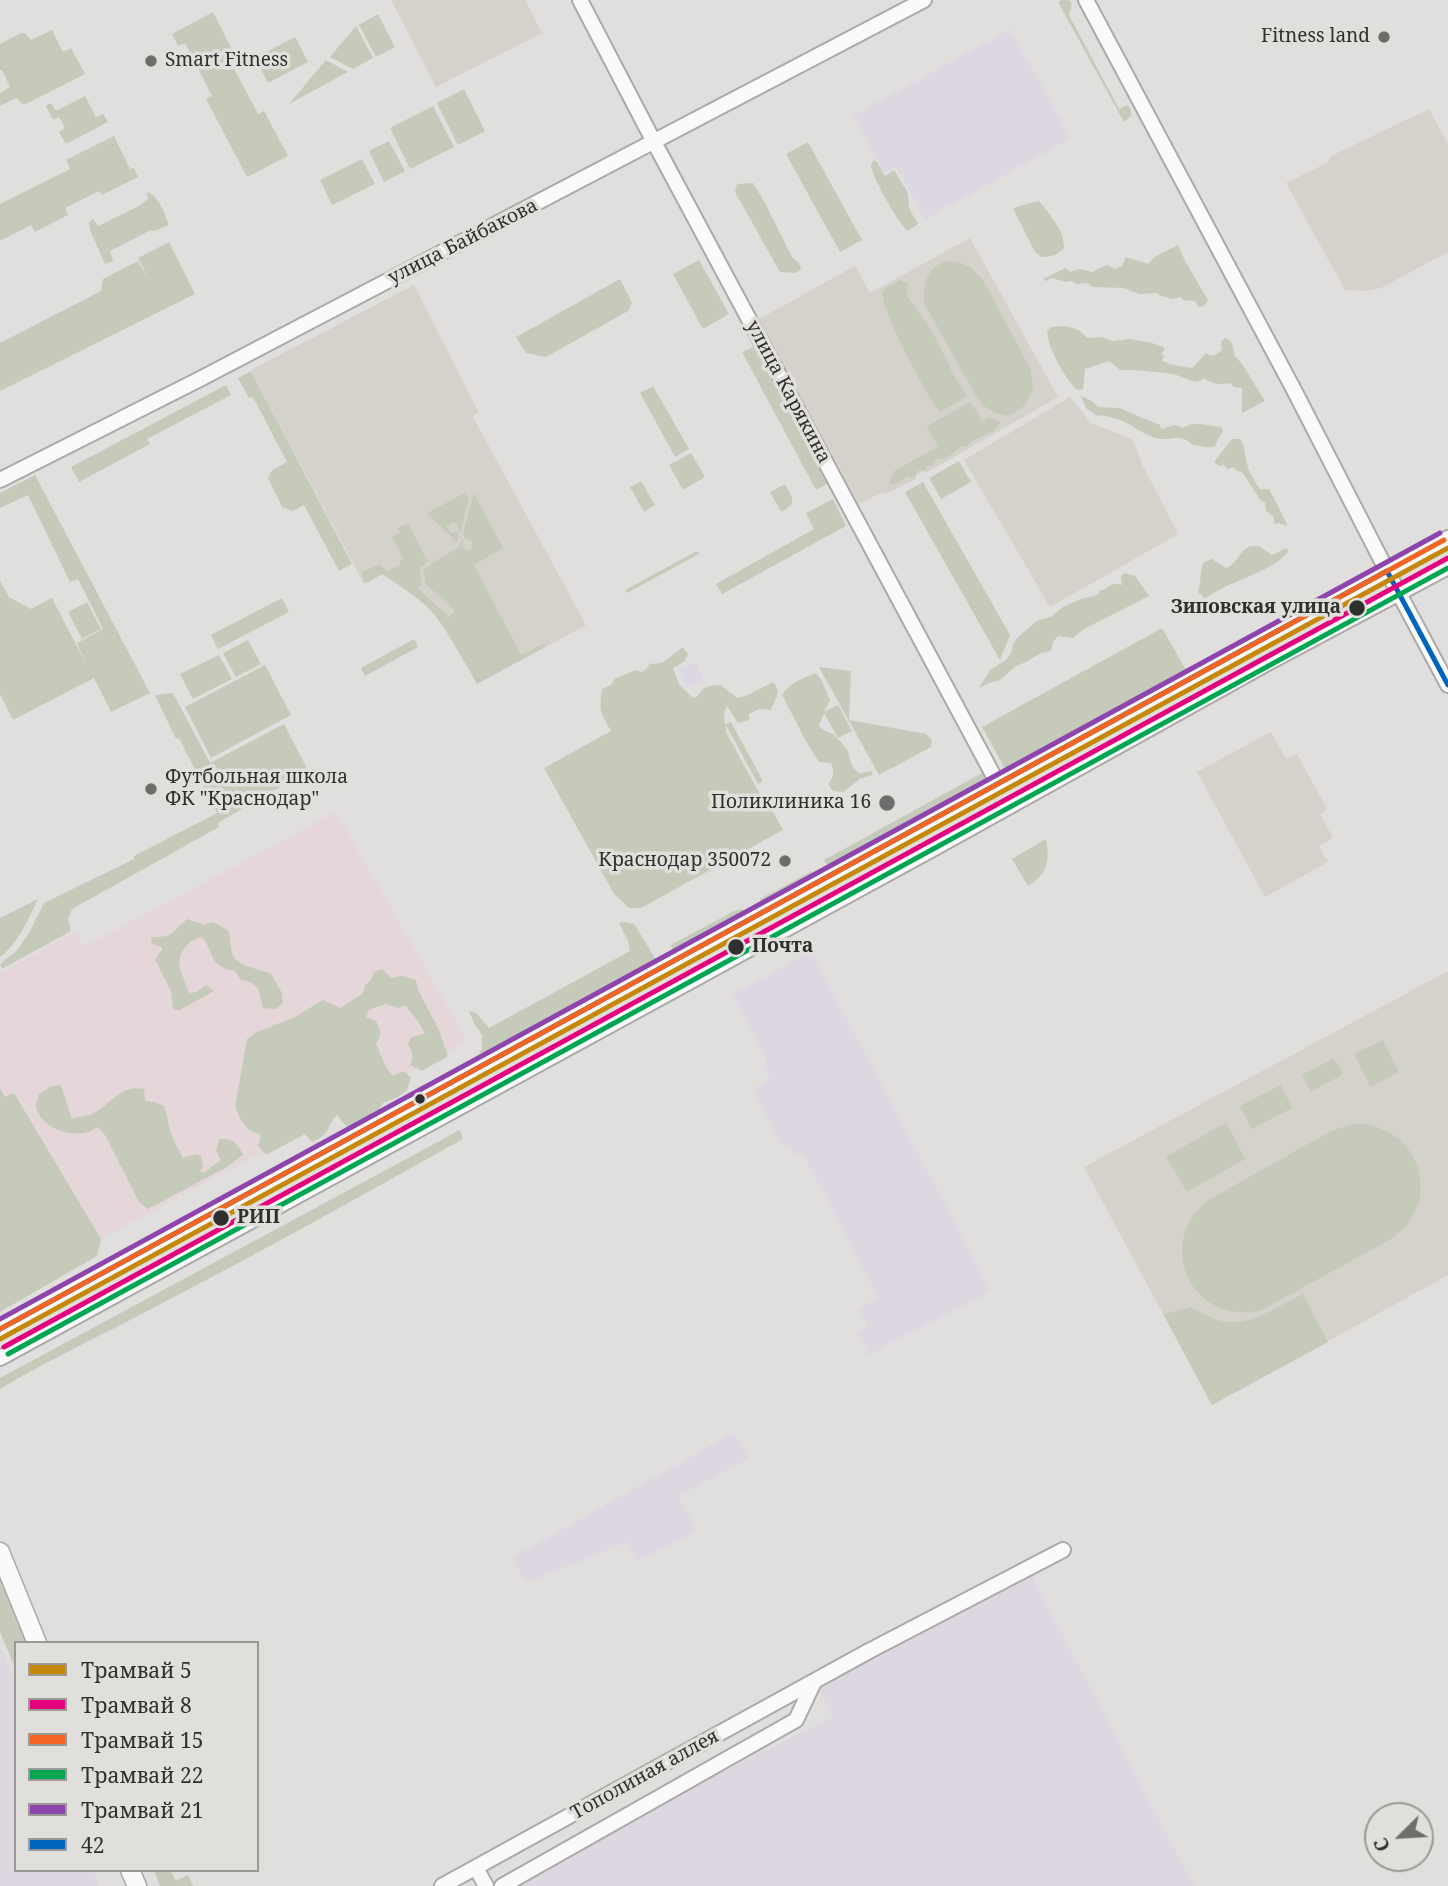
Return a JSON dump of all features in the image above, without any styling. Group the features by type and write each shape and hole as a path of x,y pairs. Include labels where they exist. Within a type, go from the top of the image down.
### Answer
{"main road":[{"path":"0,1552 36,1641"}],"street":[{"name":"улица Карякина","path":"580,0 998,784"},
{"name":"улица Байбакова","path":"0,480 188,385 924,0"},
{"path":"1086,0 1448,685"},
{"path":"0,1329 1448,538"},
{"path":"0,1358 1448,567"},
{"path":"1074,743 1085,765"},
{"path":"943,814 955,836"},
{"path":"927,823 938,846"},
{"path":"679,958 690,981"},
{"path":"662,967 674,990"},
{"path":"119,1264 131,1287"},
{"path":"101,1274 113,1296"},
{"name":"Тополиная аллея","path":"442,1886 869,1651 1063,1550"},
{"name":"Тополиная аллея","path":"502,1886 796,1720 814,1682"},
{"path":"476,1868 486,1886"}],"shaded area":[{"path":"391,0 525,0 542,33 436,87"},
{"path":"1010,29 1071,138 925,220 896,167 885,173 853,116"},
{"path":"1429,109 1448,144 1448,252 1381,288 1367,291 1345,290 1286,183 1327,163 1331,156"},
{"path":"970,238 1058,397 926,473 924,471 915,476 916,479 859,504 759,319 855,266 870,293"},
{"path":"414,285 478,411 473,417 586,625 477,684 433,612 415,596 382,574 364,584 251,370"},
{"path":"1070,397 1091,423 1133,440 1142,464 1178,534 1050,607 964,460"},
{"path":"695,662 704,680 687,688 678,670"},
{"path":"1271,732 1286,759 1297,754 1327,809 1320,814 1333,838 1319,846 1328,862 1265,897 1197,772"},
{"path":"336,812 467,1041 101,1239 14,1094 5,1097 0,1088 0,973 76,932 84,947"},
{"path":"811,951 991,1291 869,1355 857,1332 868,1326 859,1308 879,1298 802,1153 796,1156 789,1143 783,1147 753,1089 770,1080 764,1068 766,1057 732,995"},
{"path":"1448,971 1448,1275 1212,1405 1084,1167"},
{"path":"734,1432 749,1459 678,1496 697,1531 637,1561 627,1542 526,1583 512,1558"},
{"path":"1031,1574 1194,1886 516,1886 654,1810 654,1806 833,1717 817,1684"},
{"path":"0,1645 14,1678 14,1872 94,1872 99,1886 0,1886"}],"green space":[{"path":"1062,0 1072,3 1069,15 1119,109 1128,105 1131,116 1124,122 1058,2"},
{"path":"213,12 236,57 230,61 258,114 264,111 288,156 247,177 206,99 212,96 185,43 178,46 172,34"},
{"path":"378,14 395,47 376,57 359,25"},
{"path":"356,26 373,58 353,69 330,57"},
{"path":"52,30 63,52 71,48 85,74 26,104 16,98 0,106 0,93 10,87 0,70 0,44 21,33 25,33 31,40"},
{"path":"295,37 308,62 268,83 255,58"},
{"path":"326,60 348,72 289,104"},
{"path":"464,89 485,131 458,145 437,103"},
{"path":"85,96 96,117 103,114 108,122 66,144 59,132 65,128 59,117 53,120 46,106 51,103 56,111"},
{"path":"433,106 454,147 410,169 390,128"},
{"path":"114,136 130,169 134,168 138,177 102,195 99,191 65,208 68,215 35,232 31,225 0,241 0,204 70,169 66,160"},
{"path":"389,141 405,171 384,182 369,151"},
{"path":"808,142 862,240 840,252 786,154"},
{"path":"362,159 375,184 332,205 320,180"},
{"path":"874,160 885,176 894,170 908,193 909,208 918,224 908,231 875,178 871,165"},
{"path":"753,183 792,257 799,263 801,269 796,273 780,272 735,192 737,184"},
{"path":"147,192 158,201 169,225 151,230 110,251 113,261 105,264 89,223 93,219 98,226 139,206 148,199"},
{"path":"1039,201 1056,223 1064,242 1064,248 1048,257 1041,257 1035,252 1013,209"},
{"path":"169,242 195,294 0,391 0,343 101,291 103,279 138,261 149,280 138,258"},
{"path":"1178,245 1208,300 1204,306 1199,307 1195,301 1183,300 1181,297 1173,299 1157,293 1140,294 1123,288 1092,287 1088,283 1043,279 1065,268 1070,272 1080,269 1092,272 1107,265 1115,269 1122,266 1126,257 1148,264 1156,256"},
{"path":"699,260 729,314 703,329 673,274"},
{"path":"946,261 970,267 983,280 1031,370 1033,388 1025,405 1013,414 1007,416 995,413 984,406 925,305 927,278 934,268"},
{"path":"620,279 632,303 628,311 546,357 526,353 516,337"},
{"path":"900,280 908,283 907,296 932,331 951,371 967,396 940,412 895,332 883,299 883,290"},
{"path":"1066,326 1079,330 1087,338 1101,337 1113,341 1129,339 1152,343 1165,348 1161,355 1164,355 1162,361 1192,368 1206,353 1214,355 1222,350 1221,341 1228,339 1234,355 1265,401 1242,413 1242,388 1234,387 1230,383 1216,384 1204,378 1198,382 1174,374 1120,370 1109,361 1085,369 1083,389 1077,390 1058,363 1048,338 1047,331 1051,327"},
{"path":"753,347 827,484 816,490 742,352"},
{"path":"251,371 352,564 339,571 304,505 293,511 282,507 268,478 272,470 287,462 253,397 249,398 238,378"},
{"path":"226,385 231,395 147,439 150,444 79,482 71,467"},
{"path":"653,386 689,449 675,457 640,393"},
{"path":"1081,396 1098,407 1119,408 1160,425 1161,429 1175,425 1183,428 1196,424 1221,427 1223,430 1212,447 1193,445 1181,438 1157,438 1121,420 1097,416 1086,408"},
{"path":"970,402 982,422 989,417 1001,422 993,431 946,457 936,459 933,466 928,465 925,470 917,471 912,478 908,476 897,484 889,484 895,470 938,447 927,426"},
{"path":"1232,439 1240,439 1252,476 1260,489 1269,489 1288,526 1278,523 1275,525 1273,516 1266,511 1265,502 1261,501 1242,472 1234,467 1227,469 1214,462"},
{"path":"691,453 705,477 683,490 669,465"},
{"path":"959,461 971,482 941,499 929,478"},
{"path":"35,475 150,693 111,712 94,678 13,720 0,694 0,580 9,597 31,609 52,598 86,664 77,643 103,629 78,579 70,582 28,495 0,508 0,493"},
{"path":"641,481 655,505 644,512 630,487"},
{"path":"923,482 1010,635 1000,660 905,492"},
{"path":"785,484 792,503 781,512 770,492"},
{"path":"465,493 469,499 460,532 455,523 447,527 451,533 457,532 457,542 427,513"},
{"path":"474,493 503,548 474,565 521,655 544,643 545,647 477,684 457,648 428,608 410,592 382,574 366,583 361,573 379,564 387,571 400,565 399,562 403,559 392,537 400,532 398,528 408,523 428,562 420,567 421,586 418,589 449,617 455,611 425,583 424,569 460,546 462,539 464,549 469,551 472,548 472,541 463,534"},
{"path":"833,499 846,526 722,594 716,584 814,529 806,513"},
{"path":"1251,546 1259,546 1272,555 1286,548 1289,551 1271,566 1205,599 1198,592 1204,562 1212,559 1226,568"},
{"path":"697,551 699,554 627,593 625,590"},
{"path":"1124,573 1135,576 1149,596 1084,629 1073,638 1058,636 1051,651 1041,653 1016,666 1000,680 979,688 990,670 1006,660 1018,637 1038,620 1051,617 1063,607 1084,598 1098,595 1100,590 1110,585 1122,585 1121,576"},
{"path":"282,598 289,612 218,649 211,635"},
{"path":"87,602 101,629 82,639 68,612"},
{"path":"1162,628 1189,675 1008,774 982,727"},
{"path":"414,639 418,647 365,676 361,668"},
{"path":"248,640 261,664 236,677 223,653"},
{"path":"683,647 688,654 684,662 673,668 679,684 693,698 711,686 721,685 737,698 773,682 776,686 777,696 771,710 759,709 749,714 749,720 738,723 727,706 724,713 725,724 731,722 763,781 758,784 726,725 726,732 769,811 772,810 783,830 641,908 629,908 614,894 544,768 611,731 601,711 602,689 612,684 614,679 635,670 642,672 649,664 662,663"},
{"path":"219,655 232,679 193,699 180,674"},
{"path":"265,665 291,715 211,758 185,707"},
{"path":"819,667 851,671 849,720 926,734 932,740 931,747 879,775"},
{"path":"816,673 830,700 824,712 838,705 852,731 838,738 824,713 819,726 834,735 846,748 857,772 872,771 872,775 860,779 843,792 833,791 828,784 833,774 831,763 819,762 782,695 792,684"},
{"path":"173,693 210,763 284,724 312,778 307,780 299,776 218,823 219,827 72,909 68,919 71,931 2,969 0,964 17,950 44,903 134,859 134,856 217,813 155,695"},
{"path":"984,772 991,784 831,872 824,860"},
{"path":"1046,839 1046,866 1040,877 1028,886 1012,859"},
{"path":"812,871 809,883 761,909 760,899"},
{"path":"38,899 18,938 0,957 0,918"},
{"path":"742,909 749,916 674,954 671,945"},
{"path":"188,919 204,925 213,922 228,930 232,953 237,961 271,974 282,993 283,1003 276,1009 263,1008 258,988 241,980 235,971 216,963 202,937 187,945 180,957 180,968 189,993 206,985 214,991 178,1011 173,1008 171,991 155,959 163,948 151,943 152,937 169,935"},
{"path":"619,923 634,924 658,963 482,1058 482,1035 469,1011 476,1013 489,1028 630,951"},
{"path":"382,969 391,978 402,976 416,980 448,1056 422,1071 410,1065 410,1038 425,1033 417,1020 405,1005 399,1008 385,1004 369,1010 366,1017 376,1021 381,1033 376,1044 387,1069 393,1076 403,1071 411,1077 407,1090 383,1103 374,1118 354,1131 337,1115 319,1139 312,1142 305,1134 266,1155 258,1146 261,1135 249,1130 235,1107 247,1039 257,1032 295,1017 323,1000 340,1008 362,994 374,972"},
{"path":"1383,1040 1399,1072 1371,1087 1354,1054"},
{"path":"1334,1058 1343,1074 1311,1092 1302,1075"},
{"path":"61,1085 72,1119 92,1114 129,1089 144,1089 145,1101 164,1106 171,1134 183,1158 195,1154 201,1156 203,1167 200,1172 205,1172 221,1160 216,1151 219,1139 234,1142 243,1155 225,1168 148,1209 139,1202 105,1135 98,1127 88,1132 64,1132 42,1119 36,1105 39,1094 52,1086"},
{"path":"1281,1085 1292,1108 1252,1129 1240,1106"},
{"path":"0,1088 5,1097 14,1093 101,1239 97,1256 0,1312"},
{"path":"1226,1122 1245,1159 1187,1192 1166,1157"},
{"path":"1361,1124 1382,1129 1399,1140 1411,1154 1419,1171 1421,1189 1417,1207 1407,1224 1391,1239 1262,1310 1237,1312 1216,1306 1199,1293 1188,1276 1182,1256 1184,1235 1194,1215 1212,1198 1331,1131"},
{"path":"460,1130 463,1139 0,1389 0,1378"},
{"path":"1303,1294 1328,1342 1212,1405 1163,1314 1191,1307 1217,1320 1236,1322 1266,1313"},
{"path":"0,1574 29,1641 14,1641 14,1665 0,1632"},
{"path":"155,1872 171,1872 176,1881 188,1875 193,1886 160,1886"}],"tram line":[{"name":"21","path":"0,1319 1440,533"},
{"name":"15","path":"0,1329 1444,540"},
{"name":"5","path":"0,1339 1448,548"},
{"name":"8","path":"4,1347 1448,558"},
{"name":"22","path":"8,1354 1448,568"}],"transit line":[{"name":"42","path":"0,1329 1387,571 1448,685"}],"place":[{"name":"Fitness land","path":"1384,37"},
{"name":"Smart Fitness","path":"151,61"},
{"name":"Зиповская улица","path":"1357,608"},
{"name":"Футбольная школа ФК \"Краснодар\"","path":"151,789"},
{"name":"Поликлиника 16","path":"887,803"},
{"name":"Краснодар 350072","path":"785,861"},
{"name":"Почта","path":"736,947"},
{"name":"РИП","path":"221,1218"}]}
